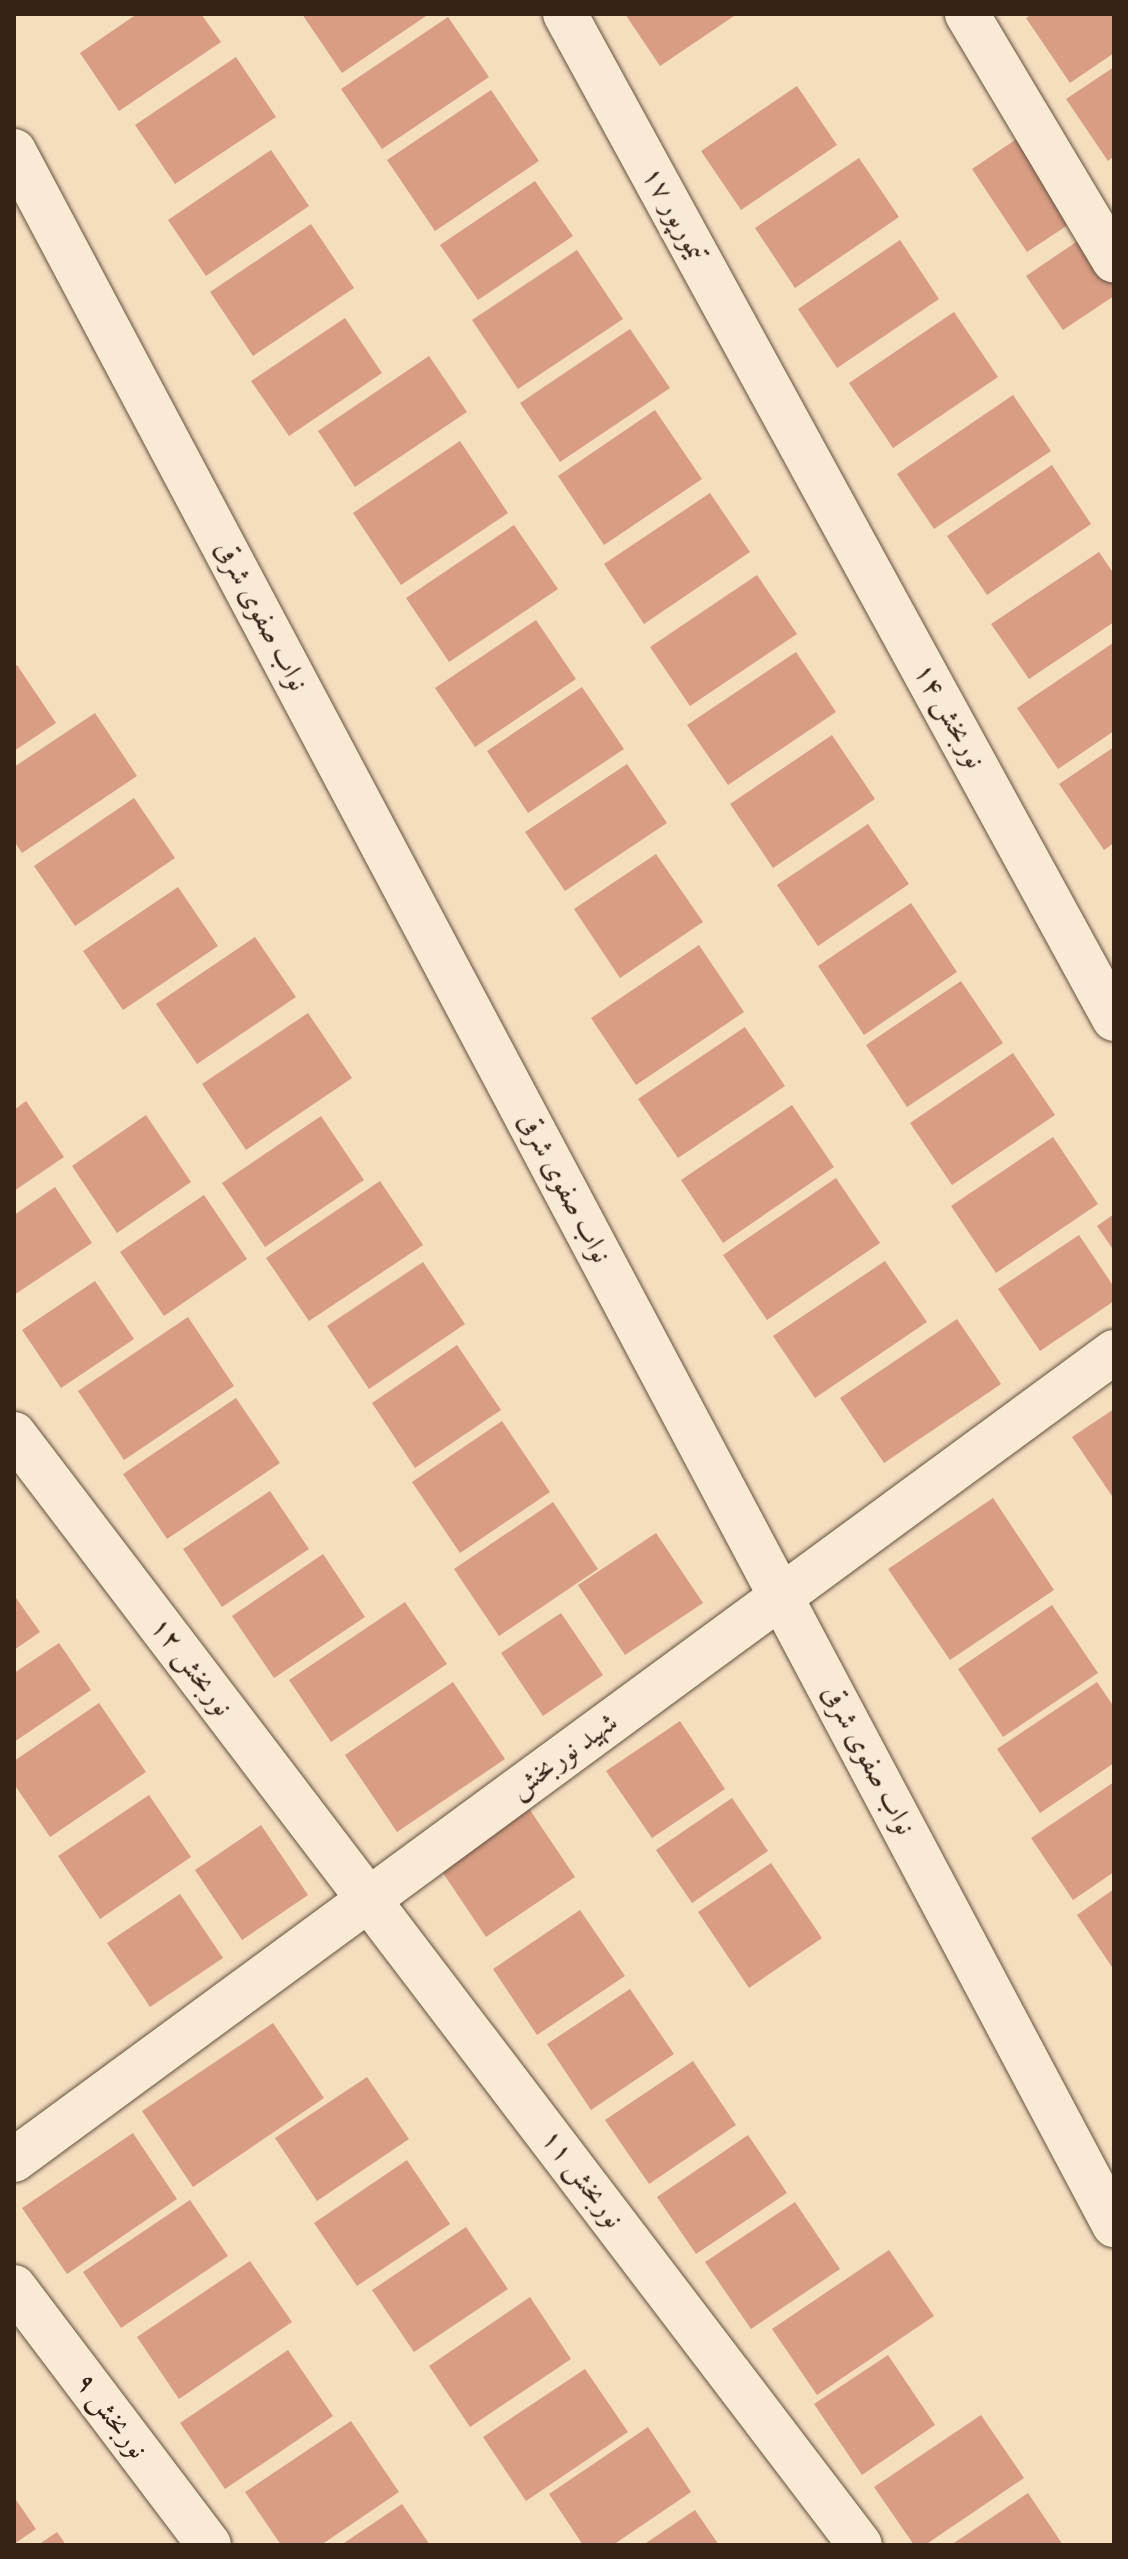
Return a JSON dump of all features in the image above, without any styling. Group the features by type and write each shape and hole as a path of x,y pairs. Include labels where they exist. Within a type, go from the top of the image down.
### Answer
{"street":[{"name":"تیمورپور ۱۷","path":"565,14 783,413"},
{"path":"967,14 1114,261"},
{"name":"نواب صفوی شرقی","path":"14,151 1114,2225"},
{"name":"نوربخش ۱۴","path":"783,413 1114,1019"},
{"name":"شهید نوربخش","path":"14,2160 1114,1352"},
{"name":"نوربخش ۱۲","path":"14,1434 369,1900"},
{"name":"نوربخش ۱۱","path":"369,1900 860,2545"},
{"name":"نوربخش ۹","path":"14,2287 209,2545"}],"building":[{"path":"137,14 201,14 221,42 119,111 80,53"},
{"path":"302,14 429,14 342,73"},
{"path":"625,14 737,14 660,66"},
{"path":"1032,14 1114,14 1114,53 1070,83 1026,18"},
{"path":"448,17 489,77 382,149 341,89"},
{"path":"236,57 276,117 175,184 135,125"},
{"path":"1114,67 1114,156 1108,161 1066,99"},
{"path":"797,86 837,145 741,210 701,151"},
{"path":"491,90 539,161 435,231 387,160"},
{"path":"1021,136 1077,219 1027,252 972,169"},
{"path":"271,150 309,206 206,276 168,220"},
{"path":"859,158 899,217 795,288 755,228"},
{"path":"535,181 573,236 478,300 440,245"},
{"path":"311,224 354,288 253,356 210,292"},
{"path":"1085,236 1114,278 1114,296 1063,330 1026,276"},
{"path":"900,240 939,299 837,368 798,309"},
{"path":"577,250 623,319 518,389 472,320"},
{"path":"954,312 998,377 893,448 849,383"},
{"path":"345,318 382,373 289,436 251,381"},
{"path":"630,329 670,388 560,462 520,403"},
{"path":"429,356 467,412 355,487 318,431"},
{"path":"1013,395 1051,451 934,529 897,474"},
{"path":"655,410 702,479 604,545 558,476"},
{"path":"460,441 508,513 401,585 353,513"},
{"path":"1052,465 1091,524 987,595 947,536"},
{"path":"710,493 750,552 644,624 604,564"},
{"path":"514,525 558,589 449,662 406,598"},
{"path":"1099,552 1114,574 1114,622 1029,679 991,624"},
{"path":"757,575 797,634 690,706 650,647"},
{"path":"536,620 576,679 475,747 435,688"},
{"path":"1113,643 1114,731 1058,769 1017,708"},
{"path":"796,652 836,712 728,785 687,725"},
{"path":"17,665 56,723 14,751 14,667"},
{"path":"582,687 624,749 528,813 487,751"},
{"path":"95,713 137,776 22,853 14,841 14,767"},
{"path":"832,735 875,799 773,868 730,804"},
{"path":"1114,747 1114,843 1104,850 1059,784"},
{"path":"627,764 667,823 565,891 525,832"},
{"path":"134,798 175,858 75,926 34,866"},
{"path":"868,824 909,884 818,946 777,885"},
{"path":"656,854 703,922 620,978 574,909"},
{"path":"178,887 218,946 123,1010 83,951"},
{"path":"911,903 957,972 864,1035 818,966"},
{"path":"255,937 296,997 197,1064 156,1004"},
{"path":"699,945 744,1012 636,1085 591,1018"},
{"path":"961,981 1003,1043 907,1107 866,1045"},
{"path":"308,1013 352,1078 246,1150 202,1084"},
{"path":"745,1027 785,1086 678,1158 638,1099"},
{"path":"1013,1053 1055,1115 952,1185 910,1123"},
{"path":"26,1101 64,1157 14,1191 14,1110"},
{"path":"792,1105 834,1167 723,1243 681,1180"},
{"path":"146,1115 191,1182 117,1233 72,1166"},
{"path":"321,1116 364,1180 265,1247 222,1183"},
{"path":"1053,1137 1098,1204 996,1273 951,1206"},
{"path":"836,1178 880,1243 767,1320 723,1255"},
{"path":"380,1181 423,1245 309,1321 266,1258"},
{"path":"55,1187 92,1243 14,1295 14,1215"},
{"path":"204,1195 247,1259 164,1316 120,1252"},
{"path":"1114,1214 1114,1251 1097,1226"},
{"path":"1079,1235 1114,1287 1114,1301 1040,1351 998,1289"},
{"path":"885,1261 927,1322 815,1398 773,1336"},
{"path":"423,1262 465,1324 369,1389 327,1326"},
{"path":"95,1281 134,1339 61,1388 22,1330"},
{"path":"188,1317 234,1386 124,1460 78,1391"},
{"path":"957,1319 1001,1384 884,1463 840,1398"},
{"path":"457,1345 501,1410 415,1468 372,1403"},
{"path":"236,1398 280,1463 167,1539 123,1474"},
{"path":"1114,1409 1114,1499 1072,1437"},
{"path":"502,1421 550,1492 460,1553 412,1482"},
{"path":"270,1491 309,1549 222,1607 183,1549"},
{"path":"993,1498 1054,1590 950,1660 888,1569"},
{"path":"553,1502 598,1569 499,1636 454,1569"},
{"path":"656,1533 703,1603 625,1655 578,1585"},
{"path":"323,1554 365,1617 274,1678 232,1616"},
{"path":"14,1595 40,1632 14,1650"},
{"path":"405,1602 447,1664 331,1742 289,1680"},
{"path":"1052,1605 1098,1673 1003,1737 958,1669"},
{"path":"561,1613 603,1675 543,1716 501,1653"},
{"path":"59,1643 91,1690 14,1742 14,1673"},
{"path":"453,1682 505,1759 397,1832 345,1755"},
{"path":"1097,1682 1114,1707 1114,1763 1040,1813 997,1749"},
{"path":"99,1703 146,1772 50,1837 14,1784 14,1761"},
{"path":"680,1721 725,1789 652,1838 606,1771"},
{"path":"1114,1782 1114,1872 1073,1900 1031,1838"},
{"path":"149,1795 191,1857 100,1919 58,1856"},
{"path":"732,1798 768,1851 692,1903 656,1850"},
{"path":"528,1807 575,1877 486,1937 439,1867"},
{"path":"261,1825 308,1895 242,1940 195,1870"},
{"path":"771,1863 822,1938 749,1988 698,1912"},
{"path":"1114,1889 1114,1970 1077,1915"},
{"path":"180,1894 223,1958 150,2007 107,1943"},
{"path":"580,1910 625,1976 537,2035 493,1969"},
{"path":"630,1989 674,2054 591,2110 547,2044"},
{"path":"273,2023 324,2098 193,2187 142,2111"},
{"path":"693,2061 736,2125 649,2184 605,2120"},
{"path":"367,2077 409,2139 317,2201 275,2138"},
{"path":"133,2133 177,2199 67,2274 22,2208"},
{"path":"748,2135 787,2193 696,2254 657,2197"},
{"path":"407,2160 450,2224 357,2286 314,2223"},
{"path":"190,2200 228,2256 121,2328 83,2272"},
{"path":"795,2202 840,2269 751,2329 705,2262"},
{"path":"466,2227 508,2289 414,2352 372,2290"},
{"path":"889,2250 934,2316 817,2395 772,2329"},
{"path":"250,2261 292,2322 179,2399 137,2337"},
{"path":"530,2297 571,2359 470,2427 429,2366"},
{"path":"288,2350 333,2416 225,2489 180,2423"},
{"path":"888,2355 935,2425 862,2475 814,2404"},
{"path":"585,2369 628,2432 526,2501 483,2437"},
{"path":"981,2415 1024,2478 925,2545 914,2545 874,2487"},
{"path":"351,2421 399,2492 321,2545 281,2545 245,2492"},
{"path":"648,2427 691,2492 613,2545 583,2545 549,2494"},
{"path":"1028,2493 1063,2545 951,2545"},
{"path":"14,2497 36,2529 14,2544"},
{"path":"402,2504 430,2545 341,2545"},
{"path":"695,2510 719,2545 643,2545"},
{"path":"57,2532 66,2545 38,2545"}]}
